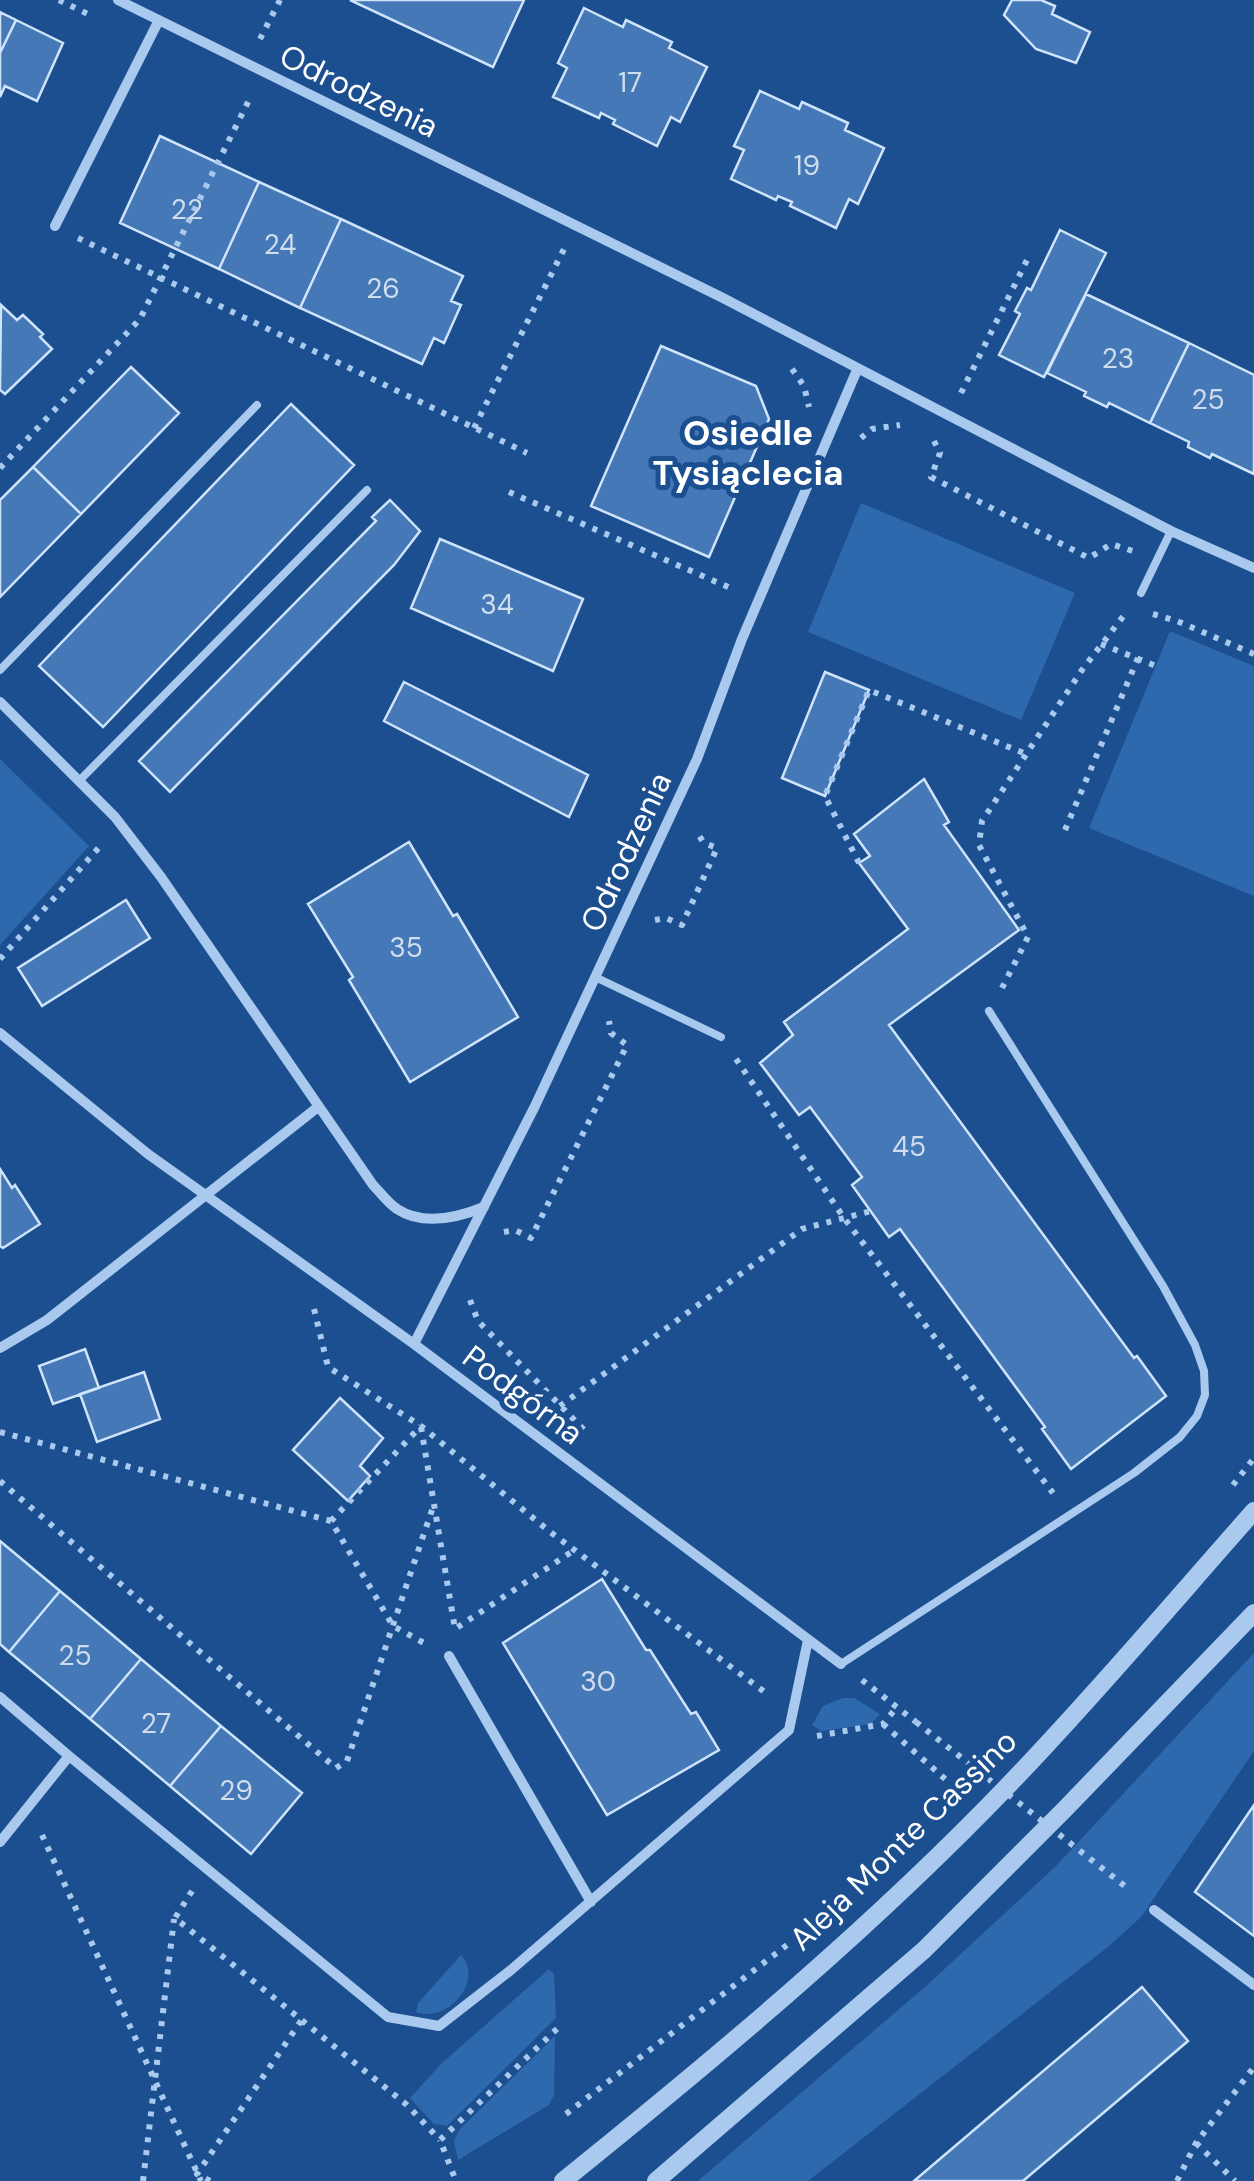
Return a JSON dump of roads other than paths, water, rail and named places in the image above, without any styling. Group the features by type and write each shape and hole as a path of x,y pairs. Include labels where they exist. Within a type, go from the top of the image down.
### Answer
{"street":[{"name":"Odrodzenia","path":"118,0 724,298 1170,531 1254,568"},
{"path":"55,226 159,20"},
{"name":"Odrodzenia","path":"414,1344 484,1207 697,759 742,640 857,370"},
{"path":"0,702 120,824 204,935 373,1185 397,1209 421,1218 462,1216 484,1207"},
{"name":"Podgórna","path":"0,1033 148,1154 414,1344 842,1664"},
{"path":"0,1348 47,1320 318,1107"},
{"name":"Aleja Monte Cassino","path":"563,2181 720,2052 897,1893 1021,1773 1254,1512"},
{"path":"656,2181 924,1950 1254,1612"},
{"path":"0,1698 388,2017 439,2026 591,1902 789,1730 808,1640"},
{"path":"449,1656 591,1902"},
{"path":"0,1842 69,1756"},
{"path":"1154,1910 1254,1985"}],"lane":[{"path":"0,670 257,405"},
{"path":"79,781 368,490"},
{"path":"1141,593 1170,531"},
{"path":"595,977 721,1038"},
{"path":"842,1664 1134,1473 1180,1437 1198,1416 1205,1395 1204,1372 1195,1345 1163,1286 990,1011"}],"district":[{"name":"Osiedle Tysiąclecia","path":"748,453"}]}
